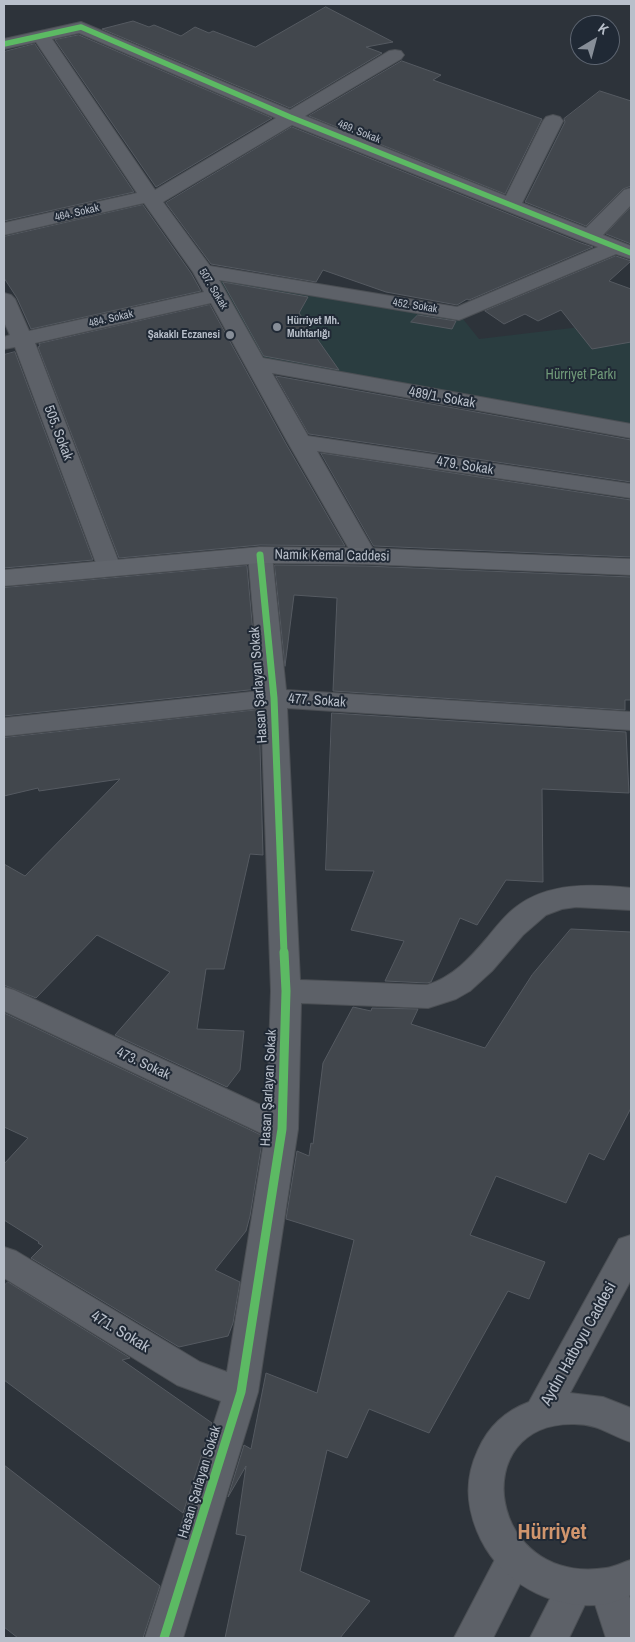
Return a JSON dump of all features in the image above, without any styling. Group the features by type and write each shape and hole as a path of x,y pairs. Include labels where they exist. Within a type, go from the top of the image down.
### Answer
{"main road":[{"name":"Namık Kemal Caddesi","path":"4,578 260,555 365,556 631,568"}],"street":[{"name":"489. Sokak","path":"41,36 81,27 290,117 624,250"},
{"path":"4,44 41,36"},
{"name":"507. Sokak","path":"41,36 218,295 254,363 365,556"},
{"name":"464. Sokak","path":"4,229 151,198 395,55"},
{"path":"511,205 553,121"},
{"path":"589,237 631,194"},
{"name":"452. Sokak","path":"203,271 460,314 624,250"},
{"name":"484. Sokak","path":"13,341 218,295"},
{"name":"505. Sokak","path":"4,299 13,341 110,568"},
{"name":"489/1. Sokak","path":"254,363 631,431"},
{"name":"479. Sokak","path":"298,441 631,491"},
{"name":"Hasan Şarlayan Sokak","path":"164,1638 241,1392 282,1129 286,991 274,698 260,555"},
{"name":"477. Sokak","path":"4,727 274,698 631,721"},
{"path":"286,991 428,997 441,994 467,979 525,915 539,907 570,897 587,896 631,899"},
{"name":"473. Sokak","path":"4,998 282,1129"},
{"name":"Aydın Hatboyu Caddesi","path":"541,1412 631,1249"},
{"name":"471. Sokak","path":"4,1261 189,1374 241,1392"},
{"name":"Aydın Hatboyu Caddesi","path":"605,1583 542,1577 515,1558 495,1532 485,1503 485,1474 496,1447 515,1426 541,1412 567,1408 595,1410 621,1419 631,1426"},
{"path":"473,1638 515,1558"},
{"path":"549,1638 605,1583 626,1638"}],"green space":[{"name":"Hürriyet Parkı","path":"203,271 459,314 479,339 631,321 631,432 254,363"}],"building":[{"path":"326,7 393,42 366,47 382,53 290,108 102,29 133,21 149,27 154,25 181,36 195,27 209,33 213,31 255,47"},
{"path":"79,35 272,118 156,187 55,40"},
{"path":"35,44 134,192 4,221 4,52"},
{"path":"402,61 441,75 433,80 542,119 505,194 309,116"},
{"path":"600,91 631,101 631,186 623,189 586,226 525,202 565,122 564,119"},
{"path":"292,127 593,247 469,300 467,299 457,305 386,292 323,270 316,282 211,264 166,203"},
{"path":"143,205 191,273 201,291 31,329 17,298 4,278 4,237"},
{"path":"631,207 631,244 606,234"},
{"path":"616,256 631,261 609,281 631,289 631,342 592,349 561,310 538,321 525,314 504,324 485,311"},
{"path":"223,282 308,297 299,313 339,370 264,356"},
{"path":"210,305 285,442 345,546 260,545 119,558 38,347 40,346 39,344"},
{"path":"418,315 456,321 452,329 411,322"},
{"path":"15,352 93,560 4,568 4,355"},
{"path":"276,376 631,440 631,482 309,434"},
{"path":"321,453 631,500 631,557 374,546"},
{"path":"275,565 365,566 631,577 631,700 625,700 625,710 333,691 337,598 294,595 285,666"},
{"path":"247,566 258,689 4,716 4,588"},
{"path":"259,710 263,855 250,854 224,969 206,969 197,1029 244,1031 240,1070 227,1087 115,1035 170,972 97,935 36,998 4,985 4,864 25,876 120,779 39,791 38,788 4,796 4,738"},
{"path":"332,713 626,732 629,793 542,789 543,882 506,880 477,925 460,918 431,982 385,981 404,941 351,930 374,871 326,870"},
{"path":"571,929 631,932 631,1108 604,1160 589,1153 566,1203 496,1176 470,1235 545,1262 529,1299 508,1291 429,1433 369,1409 347,1458 327,1450 300,1571 370,1601 340,1638 225,1638 246,1536 236,1534 246,1466 228,1497 244,1445 251,1449 266,1373 317,1393 354,1240 286,1219 297,1151 309,1156 311,1143 313,1144 323,1063 353,1007 371,1011 372,1008 418,1009 411,1024 485,1048 532,975"},
{"path":"4,1013 263,1136 246,1231 215,1270 240,1282 233,1323 228,1336 179,1347 31,1258 43,1246 4,1220 4,1164 28,1138 4,1127"},
{"path":"8,1282 130,1358 122,1360 212,1423 183,1513 4,1380 4,1286"},
{"path":"4,1465 160,1586 143,1638 18,1638 4,1627"}],"cycle path":[{"path":"4,44 81,27 290,117 631,253"},
{"path":"164,1638 241,1392 282,1129 286,991 274,698 260,555"}],"place":[{"name":"Hürriyet Mh. Muhtarlığı","path":"277,327"},
{"name":"Şakaklı Eczanesi","path":"230,335"}],"district":[{"name":"Hürriyet","path":"552,1533"}]}
